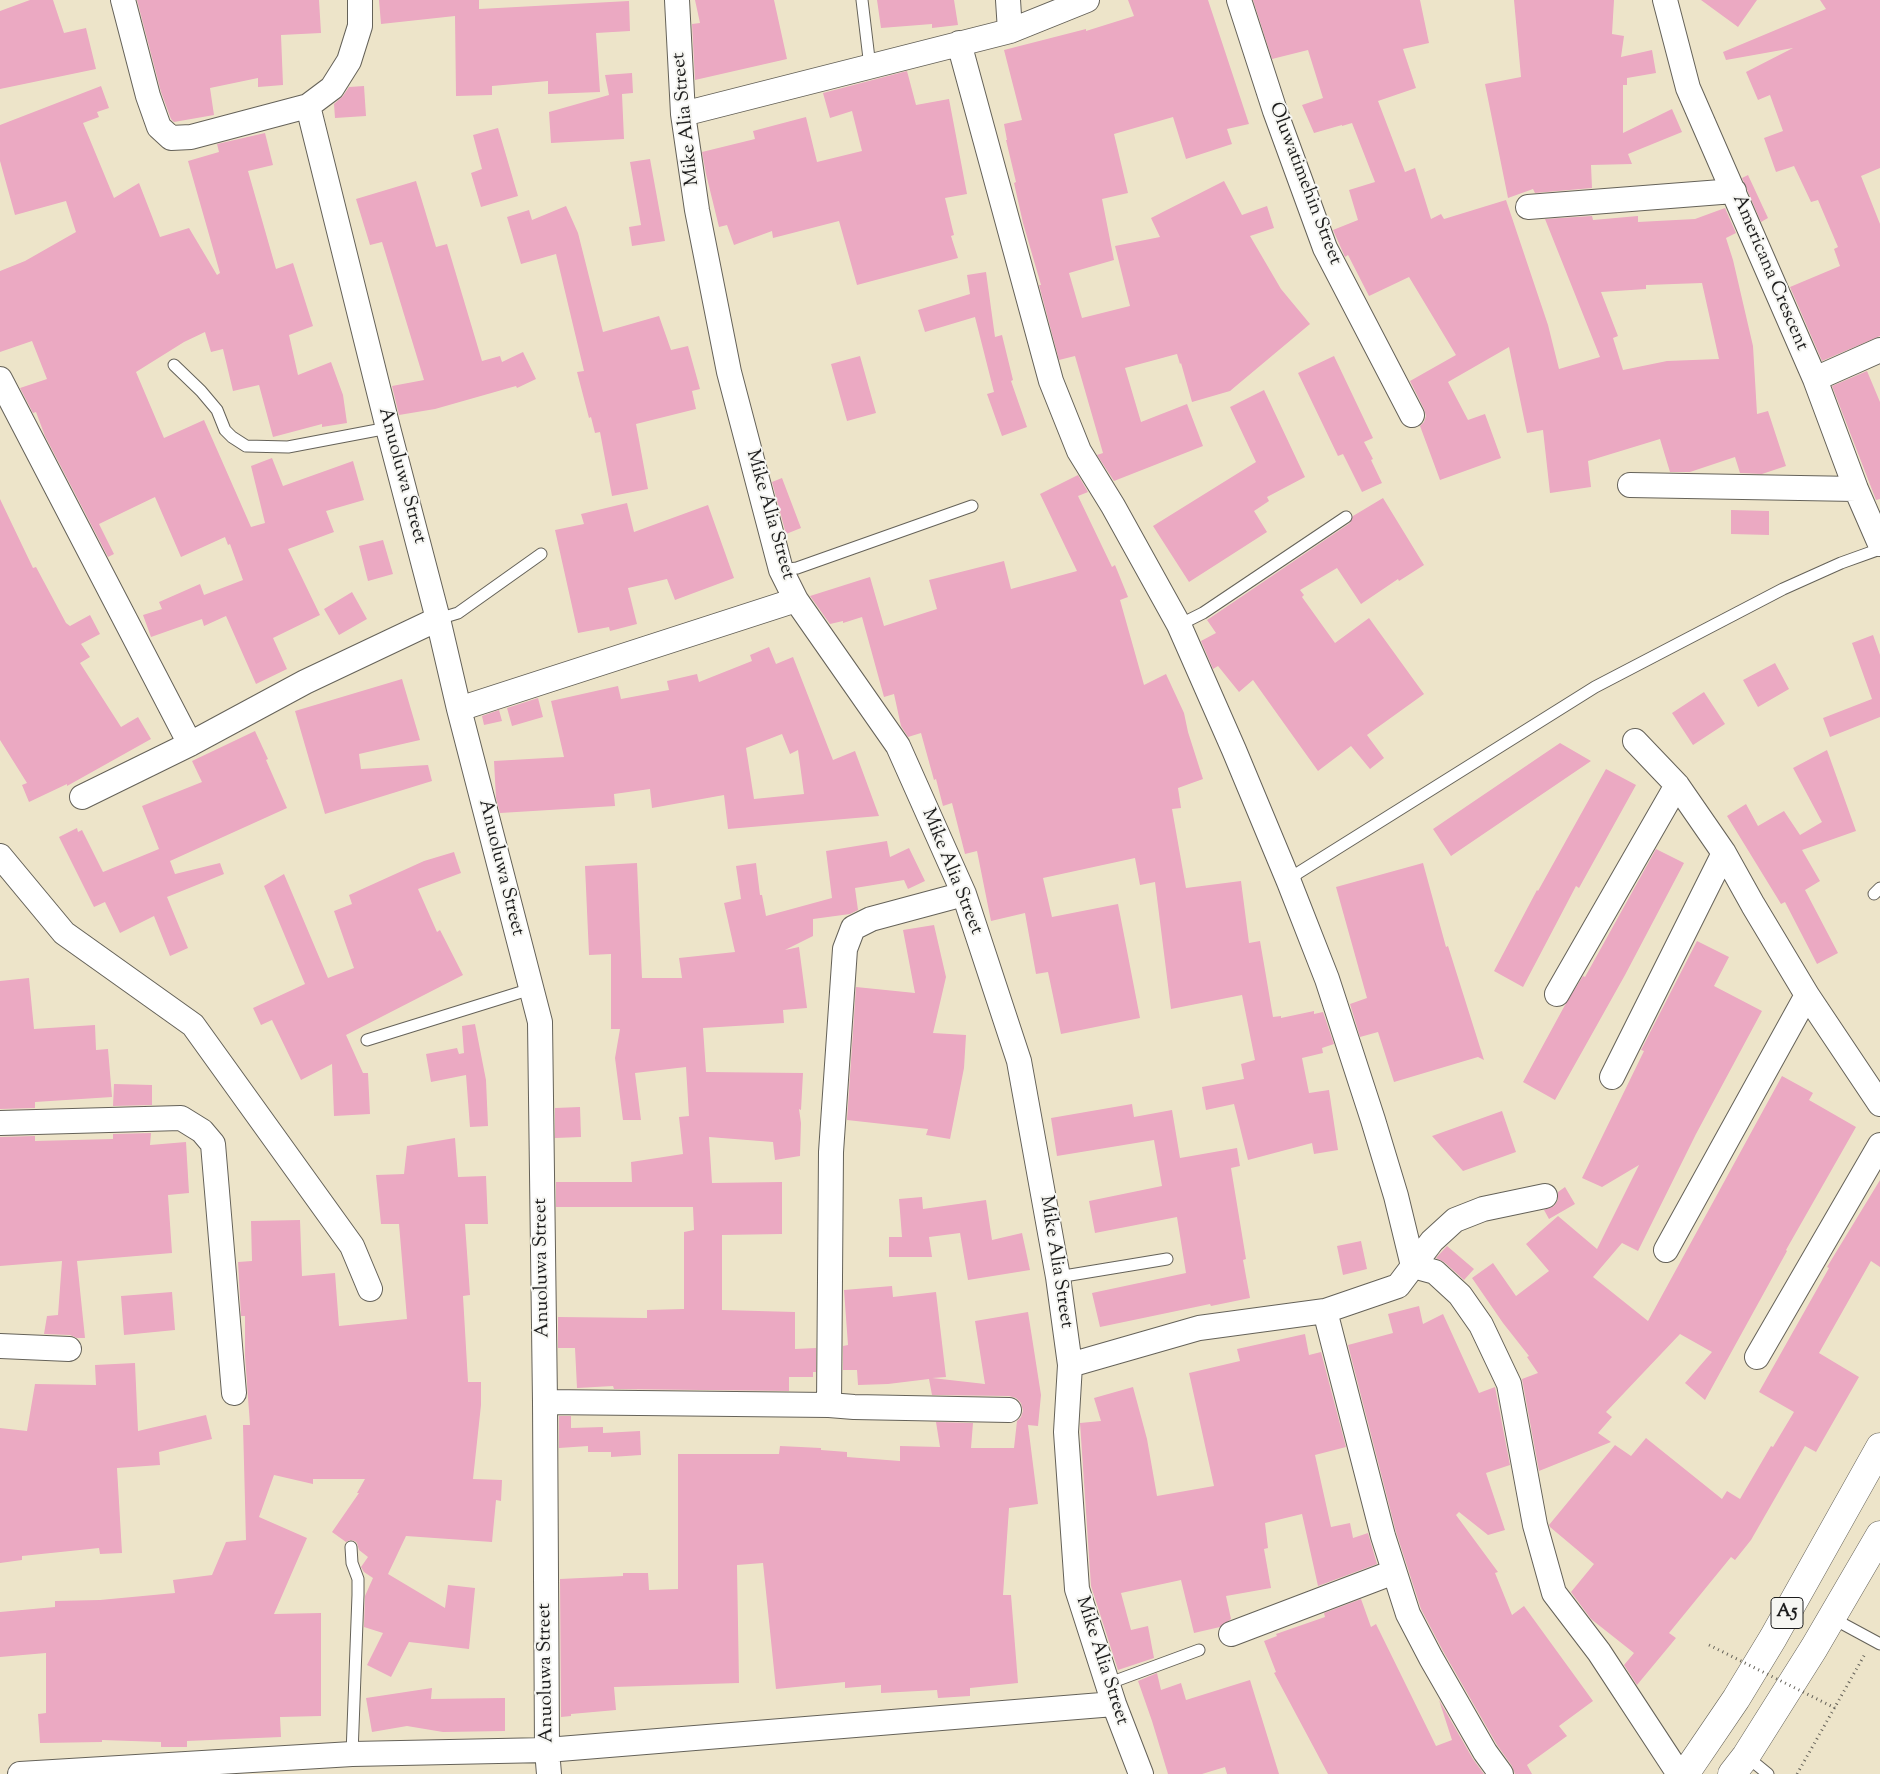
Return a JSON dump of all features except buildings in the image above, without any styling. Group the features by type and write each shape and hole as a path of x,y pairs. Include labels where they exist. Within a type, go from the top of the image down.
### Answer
{"highway":[{"name":"A5","path":"1685,1774 1736,1700 1773,1638 1880,1447"},
{"name":"A5","path":"1739,1765 1832,1618 1880,1535"}],"street":[{"path":"123,0 151,104 159,127 171,138 191,137 308,106 332,88 349,61 360,26 360,0"},
{"name":"Mike Alia Street","path":"677,0 683,114 698,210 730,372 781,570 796,600 898,746 964,894 1019,1061 1058,1277 1070,1365 1066,1432 1077,1589 1110,1694 1141,1774"},
{"path":"1008,0 1010,32"},
{"path":"683,114 959,43 1010,32 1087,0"},
{"name":"Oluwatimehin Street","path":"1239,0 1275,111 1324,248 1412,416"},
{"name":"Americana Crescent","path":"1665,0 1688,88 1815,380 1856,489 1880,544"},
{"path":"959,43 1051,381 1079,451 1113,506 1179,625 1289,882 1327,979 1374,1120 1396,1196 1413,1266"},
{"name":"Anuoluwa Street","path":"308,106 388,428 438,618 459,709 540,1022 547,1750 549,1774"},
{"path":"1528,206 1734,191"},
{"path":"1815,380 1880,350"},
{"path":"0,379 190,744"},
{"path":"1630,485 1856,489"},
{"path":"459,709 796,600"},
{"path":"82,797 190,744 304,682 438,618"},
{"path":"1635,741 1677,785 1724,853 1807,995 1880,1104"},
{"path":"1557,994 1677,785"},
{"path":"1612,1077 1724,853"},
{"path":"0,856 64,933 193,1025 352,1246 370,1289"},
{"path":"829,1405 831,1152 845,950 853,928 871,919 964,894"},
{"path":"1666,1250 1807,995"},
{"path":"0,1123 181,1118 202,1131 214,1144 234,1393"},
{"path":"1757,1357 1880,1145"},
{"path":"1070,1365 1199,1328 1325,1311 1398,1286 1432,1241 1455,1220 1483,1209 1545,1196"},
{"path":"1413,1266 1435,1272 1460,1295 1481,1325 1509,1384 1535,1525 1554,1593 1599,1652 1679,1774"},
{"path":"1325,1311 1383,1536 1408,1614 1430,1658 1485,1752 1501,1774"},
{"path":"0,1346 69,1349"},
{"path":"545,1402 829,1405 1009,1410"},
{"path":"1231,1634 1394,1572"},
{"path":"20,1774 352,1754 547,1750 1110,1694"}],"lane":[{"path":"862,0 870,66"},
{"path":"174,365 201,391 217,410 225,430 246,446 288,447 388,428"},
{"path":"781,570 798,568 972,506"},
{"path":"1179,625 1203,613 1346,517"},
{"path":"1289,882 1298,873 1595,687 1783,589 1840,564 1880,550"},
{"path":"438,618 458,613 541,554"},
{"path":"368,1040 531,988"},
{"path":"1058,1277 1168,1259"},
{"path":"351,1547 352,1563 358,1579 352,1754"},
{"path":"1832,1618 1876,1642"},
{"path":"1110,1694 1198,1650"},
{"path":"1739,1765 1768,1774"}],"path":[{"path":"1796,1774 1876,1642"},
{"path":"1709,1645 1835,1708"}]}
